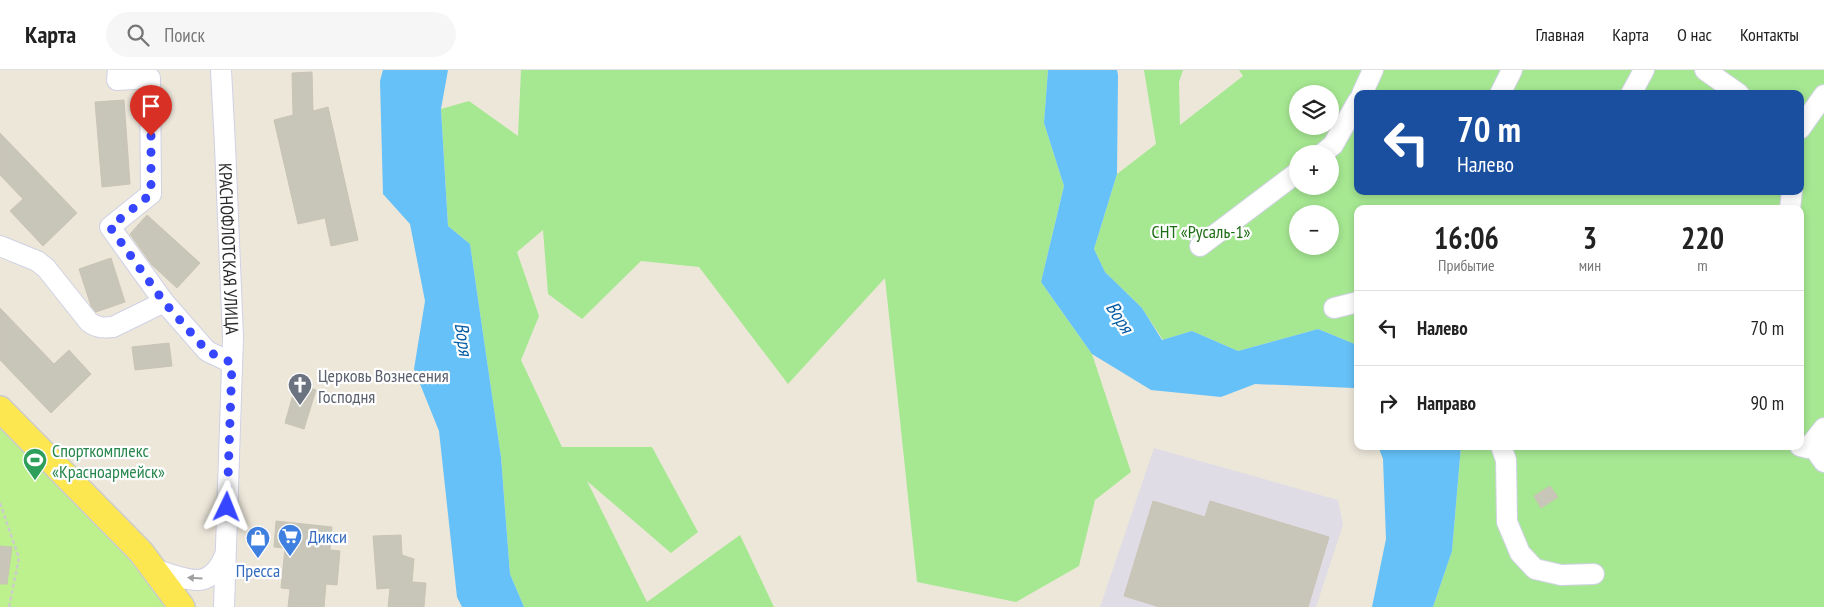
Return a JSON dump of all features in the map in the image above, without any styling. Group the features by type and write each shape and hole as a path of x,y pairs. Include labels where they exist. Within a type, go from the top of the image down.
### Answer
{"main road":[{"path":"0,409 141,552 182,607"}],"street":[{"path":"118,70 118,80 150,78 151,194 110,227 164,302 207,351 232,363"},
{"name":"КРАСНОФЛОТСКАЯ УЛИЦА","path":"220,70 226,156 233,337 224,607"},
{"path":"1364,90 1373,70"},
{"path":"1502,90 1512,70"},
{"path":"1634,90 1644,70"},
{"path":"1706,70 1734,90"},
{"path":"1804,123 1824,95"},
{"path":"1334,145 1354,108"},
{"path":"1200,246 1289,179"},
{"path":"0,246 37,261 46,268 89,322 95,326 112,327 164,302"},
{"path":"1334,308 1354,303"},
{"path":"1812,439 1824,462"},
{"path":"1502,450 1506,460 1507,522 1520,553 1535,569 1561,575 1594,574"},
{"path":"154,569 196,580 209,578 220,568 225,555"}],"path":[{"path":"0,503 19,558 9,607"}],"shaded area":[{"path":"1154,448 1338,500 1343,525 1316,607 1100,607"}],"green space":[{"path":"521,70 1048,70 1044,123 1064,186 1041,282 1092,354 1131,472 1095,500 1079,566 1016,602 917,582 885,278 788,384 699,267 641,261 582,319 548,294 543,230 517,252 539,316 521,360 562,447 652,447 698,532 671,553 587,481 647,602 740,535 774,607 524,607 510,574 501,457 470,244 448,226 441,109 469,101 518,136"},
{"name":"СНТ «Русаль-1»","path":"1144,70 1183,70 1179,82 1180,125 1243,76 1239,70 1824,70 1824,607 1433,607 1452,551 1461,450 1804,450 1804,205 1354,205 1354,344 1318,329 1238,351 1192,331 1163,340 1142,308 1105,272 1094,249 1117,174 1156,144"},
{"name":"Спорткомплекс «Красноармейск»","path":"0,410 182,607 0,607"}],"water":[{"name":"Воря","path":"383,70 448,70 441,109 448,226 470,244 501,457 510,574 524,607 462,607 457,597 439,431 414,369 425,301 410,224 383,194 380,81"},
{"name":"Воря","path":"1048,70 1117,70 1117,174 1094,249 1105,272 1142,308 1162,340 1192,331 1238,351 1318,329 1354,344 1354,388 1255,384 1221,397 1151,390 1092,354 1041,282 1064,186 1044,123"},
{"path":"1380,450 1461,450 1452,551 1433,607 1372,607 1386,539 1383,459"}],"building":[{"path":"312,72 313,111 328,107 358,240 331,246 325,218 298,224 274,120 293,115 292,73"},
{"path":"124,100 130,184 102,187 95,102"},
{"path":"0,133 77,213 43,246 10,211 23,199 0,175"},
{"path":"147,215 200,263 177,288 152,265 130,234"},
{"path":"111,258 125,302 96,312 91,306 79,269"},
{"path":"0,308 54,364 69,350 91,374 51,413 0,360"},
{"path":"169,343 172,366 135,370 132,347"},
{"name":"Церковь Вознесения Господня","path":"296,384 316,390 304,429 285,423"},
{"path":"1550,486 1558,497 1541,508 1534,496"},
{"path":"1153,501 1205,517 1210,501 1329,537 1308,607 1160,607 1124,596"},
{"path":"276,521 332,527 330,550 340,551 337,585 326,584 324,607 288,607 290,589 281,588 285,548 274,547"},
{"path":"401,535 402,555 414,559 412,582 426,583 424,607 388,607 390,588 377,589 373,536"},
{"path":"0,546 12,547 7,584 0,584"}],"place":[{"name":"Церковь Вознесения Господня","path":"300,406"},
{"name":"Спорткомплекс «Красноармейск»","path":"35,481"},
{"name":"Дикси","path":"290,557"},
{"name":"Пресса","path":"258,559"}],"route":[{"path":"151,136 151,194 110,227 164,302 207,351 232,363 227,507"}]}
